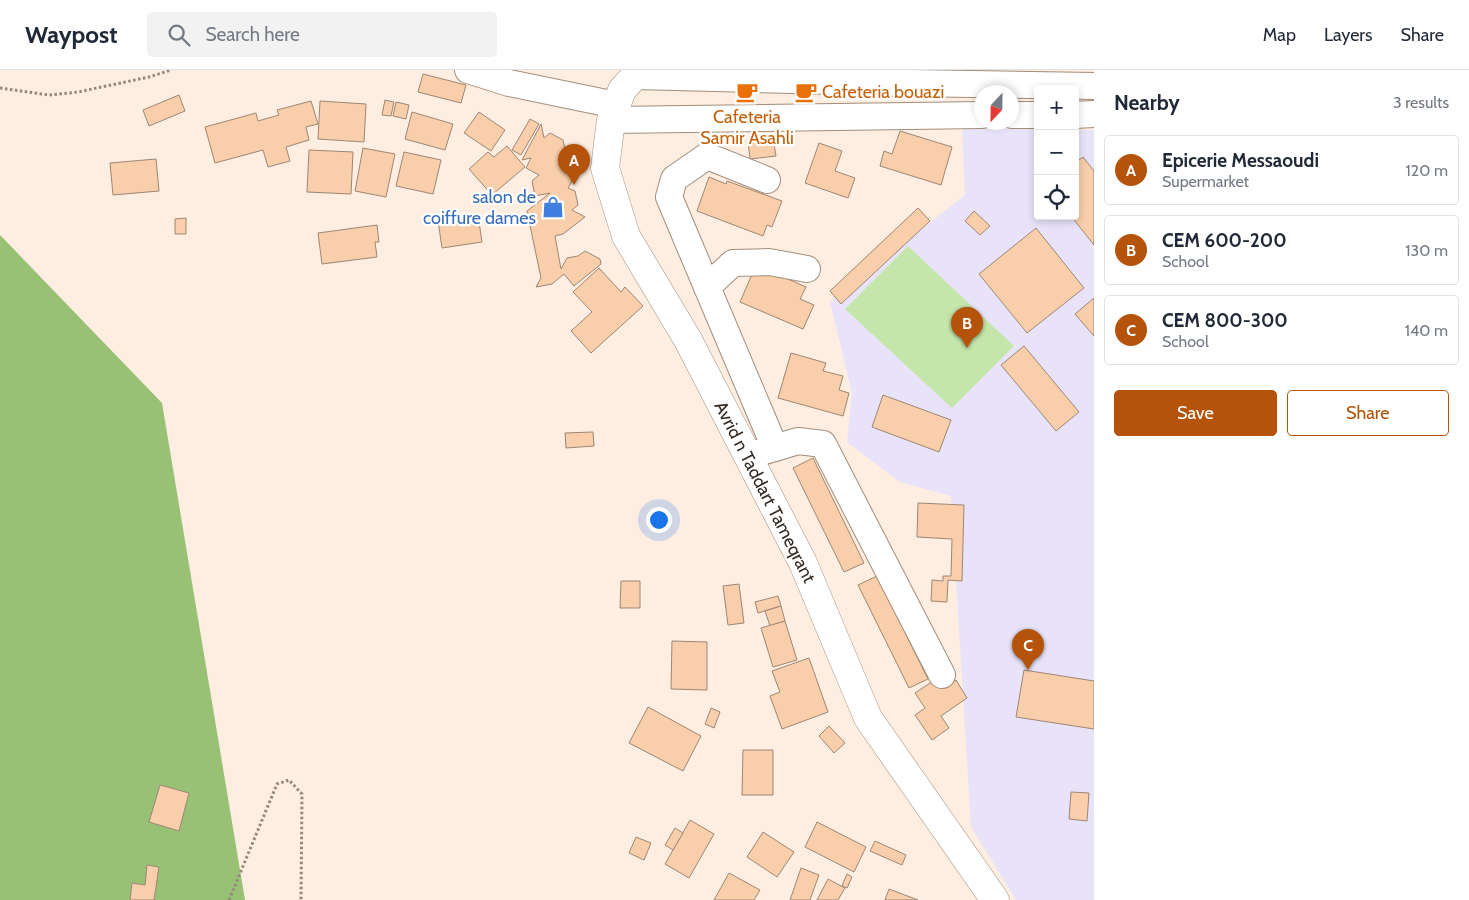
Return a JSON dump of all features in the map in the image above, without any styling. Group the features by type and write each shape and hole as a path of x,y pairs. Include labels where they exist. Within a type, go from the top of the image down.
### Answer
{"main road":[{"name":"Avrid n Taddart Tameqrant","path":"624,88 605,168 626,236 688,340 803,563 868,718 995,900"}],"street":[{"path":"468,70 509,83 624,88 914,116 974,116"},
{"path":"624,88 909,77 1006,82 1091,81"},
{"path":"909,77 914,116"},
{"path":"1079,114 1094,114"},
{"path":"1019,115 1034,115"},
{"path":"767,180 707,156 674,179 669,197 775,448"},
{"path":"707,287 734,263 769,262 807,269"},
{"path":"748,456 798,441 823,444 942,675"}],"path":[{"path":"0,88 49,95 78,92 149,78 171,70"},
{"path":"229,900 277,784 289,780 302,794 301,900"}],"shaded area":[{"path":"962,129 1034,129 1034,220 1079,220 1079,130 1094,130 1094,900 1016,900 971,827 951,496 900,482 847,442 852,393 830,302 965,195"}],"green space":[{"path":"0,235 162,403 245,900 0,900"},
{"path":"908,246 1014,346 952,408 845,309"}],"building":[{"path":"423,74 466,85 461,103 418,92"},
{"path":"179,95 185,111 149,126 143,110"},
{"path":"385,100 394,102 391,116 382,115"},
{"path":"311,101 318,124 306,127 309,140 286,147 290,161 268,167 263,150 215,163 205,127 256,113 258,121 279,115 277,110"},
{"path":"320,101 366,104 364,142 318,139"},
{"path":"396,102 409,105 406,119 393,116"},
{"path":"412,112 453,124 445,150 405,139"},
{"path":"479,112 505,130 491,151 464,133"},
{"path":"530,119 539,124 521,155 512,150"},
{"name":"salon de coiffure dames","path":"541,124 544,138 550,133 563,140 572,181 568,188 575,191 578,205 572,210 585,217 563,234 555,236 561,269 567,258 578,256 585,251 600,259 601,264 574,286 564,274 552,284 536,287 541,278 527,211 550,193 535,196 532,181 539,175 526,168 531,158 522,160"},
{"path":"900,131 952,147 941,185 880,166 884,151 892,154"},
{"path":"773,138 776,156 750,159 748,141"},
{"path":"819,143 842,151 835,171 855,178 848,198 805,183"},
{"path":"507,146 525,167 492,195 469,169 488,152 494,157"},
{"path":"363,148 395,154 386,197 355,191"},
{"path":"309,150 353,152 351,194 307,192"},
{"path":"404,152 441,160 433,194 396,186"},
{"path":"1083,157 1094,171 1094,245 1074,220 1079,220 1079,160"},
{"path":"156,159 159,191 113,195 110,163"},
{"path":"709,177 726,184 727,181 782,201 772,227 767,225 763,236 697,211"},
{"path":"918,208 930,221 841,304 830,291"},
{"path":"974,211 990,226 980,235 965,221"},
{"path":"478,215 482,242 442,248 438,221"},
{"path":"186,218 186,234 175,234 175,219"},
{"path":"377,225 379,242 375,242 377,257 322,264 318,233"},
{"path":"1036,228 1084,288 1027,333 979,274"},
{"path":"756,265 806,287 800,299 814,305 803,329 740,302"},
{"path":"599,268 621,292 625,287 643,306 591,353 571,331 592,312 573,292"},
{"path":"1094,298 1094,336 1075,314"},
{"path":"1024,346 1079,412 1056,431 1001,365"},
{"path":"791,353 826,363 823,371 843,376 839,390 849,393 843,416 778,398"},
{"path":"883,395 951,420 939,452 872,427"},
{"path":"593,432 594,446 566,448 565,433"},
{"path":"813,458 864,563 844,572 793,468"},
{"path":"918,503 964,505 962,581 948,580 947,602 931,601 932,580 943,581 943,576 951,576 952,539 917,537"},
{"path":"877,576 928,679 909,688 858,585"},
{"path":"621,581 640,581 640,608 620,608"},
{"path":"739,584 744,623 728,625 723,586"},
{"path":"778,596 781,606 758,613 755,602"},
{"path":"781,606 785,621 770,626 765,611"},
{"path":"785,621 797,660 773,667 761,628"},
{"path":"672,641 707,642 707,690 671,689"},
{"path":"809,658 828,712 782,729 770,696 780,692 772,671"},
{"path":"1024,670 1094,681 1094,729 1016,717"},
{"path":"939,677 946,687 956,680 967,698 941,716 949,728 932,740 915,715 925,708 915,693"},
{"path":"648,707 701,736 683,771 629,743"},
{"path":"711,708 720,712 714,728 705,724"},
{"path":"829,726 845,743 834,753 819,736"},
{"path":"743,750 773,750 773,795 742,795"},
{"path":"160,785 189,793 179,831 149,822"},
{"path":"1071,792 1089,793 1087,821 1069,819"},
{"path":"690,820 714,834 689,878 665,864"},
{"path":"817,822 866,847 854,872 805,847"},
{"path":"675,828 683,833 673,850 665,845"},
{"path":"763,832 794,852 777,877 747,857"},
{"path":"636,837 651,843 644,860 629,853"},
{"path":"875,841 906,855 902,865 870,851"},
{"path":"147,865 159,867 154,900 130,900 132,883 145,885"},
{"path":"801,868 819,875 810,900 790,900"},
{"path":"729,873 760,890 754,900 714,900"},
{"path":"847,874 852,877 847,888 842,886"},
{"path":"828,879 845,888 838,900 817,900"},
{"path":"889,889 918,900 885,900"}],"place":[{"name":"Cafeteria Samir Asahli","path":"747,92"},
{"name":"Cafeteria bouazi","path":"806,92"},
{"name":"Epicerie Messaoudi","path":"574,185"},
{"name":"salon de coiffure dames","path":"553,207"},
{"name":"CEM 600-200","path":"967,348"},
{"name":"CEM 800-300","path":"1028,670"}]}
